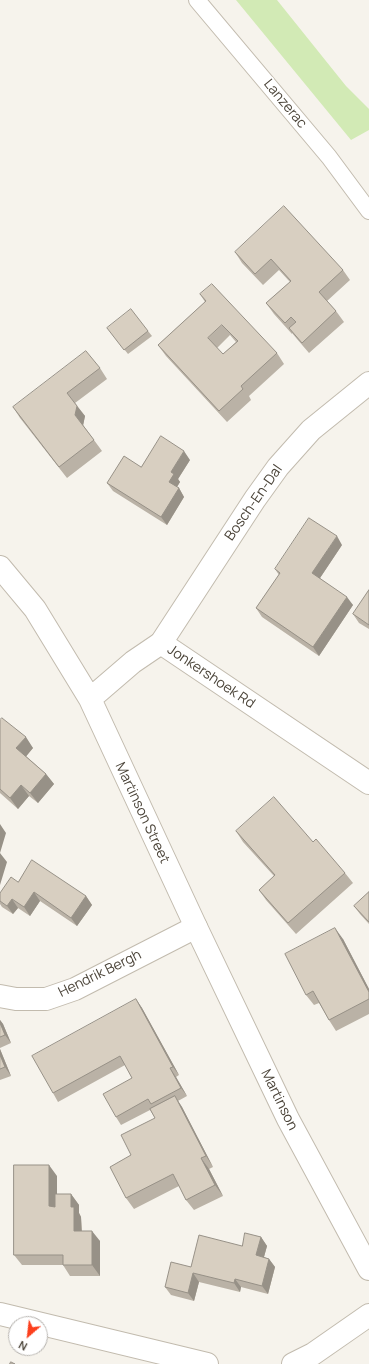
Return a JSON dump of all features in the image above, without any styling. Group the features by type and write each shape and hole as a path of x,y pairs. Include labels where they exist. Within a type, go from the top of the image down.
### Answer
{"street":[{"name":"Bosch-En-Dal","path":"161,643 255,499 278,467 311,430 369,383"},
{"path":"0,567 35,609 90,699"},
{"name":"Jonkershoek Rd","path":"90,699 133,662 161,643 369,783"},
{"name":"Martinson Street","path":"90,699 196,927"},
{"name":"Hendrik Bergh","path":"0,996 16,999 46,999 75,989 196,927"},
{"name":"Martinson","path":"196,927 288,1119 369,1269"},
{"path":"0,1314 207,1364"},
{"path":"293,1364 313,1354 369,1315"}],"lane":[{"name":"Lanzerac","path":"197,0 329,157 369,212"}],"green space":[{"path":"236,0 277,0 346,86 369,109 369,130 351,140"}],"building":[{"path":"284,206 343,270 319,292 336,311 302,343 289,328 296,322 291,317 285,323 266,303 291,281 271,259 255,274 235,252"},
{"path":"212,284 277,353 241,386 243,389 219,411 158,345 206,301 200,294","holes":["222,325 238,341 223,354 208,338"]},
{"path":"131,309 148,331 124,350 107,328"},
{"path":"86,351 100,368 67,393 77,406 75,415 94,440 59,467 13,407"},
{"path":"161,436 184,451 171,472 174,474 169,482 179,488 161,517 107,483 124,456 141,467"},
{"path":"309,518 337,536 312,573 347,597 313,647 256,608 280,573 275,569"},
{"path":"369,590 369,625 353,614"},
{"path":"2,718 26,737 16,748 46,774 30,793 21,785 10,798 0,789 0,720"},
{"path":"274,797 313,842 316,839 345,873 288,923 259,890 275,875 236,831"},
{"path":"32,860 86,896 71,918 34,892 24,907 12,899 7,906 0,901 0,893 11,877 18,882"},
{"path":"369,892 369,922 354,906"},
{"path":"335,928 369,992 369,999 329,1020 313,991 306,995 285,954"},
{"path":"136,999 173,1067 170,1068 181,1088 151,1104 148,1099 116,1117 103,1094 132,1078 120,1056 53,1093 32,1056"},
{"path":"0,1023 5,1035 0,1037"},
{"path":"0,1055 5,1067 0,1069"},
{"path":"175,1096 206,1156 201,1158 215,1185 186,1200 173,1174 126,1198 110,1167 131,1155 121,1135 155,1118 150,1109"},
{"path":"14,1165 49,1165 49,1206 55,1207 55,1194 71,1194 71,1207 74,1207 74,1231 92,1231 92,1265 63,1265 63,1255 14,1255"},
{"path":"245,1233 261,1237 256,1255 269,1259 262,1286 235,1279 234,1283 193,1273 188,1293 165,1287 171,1262 191,1267 199,1235 242,1246"}]}
